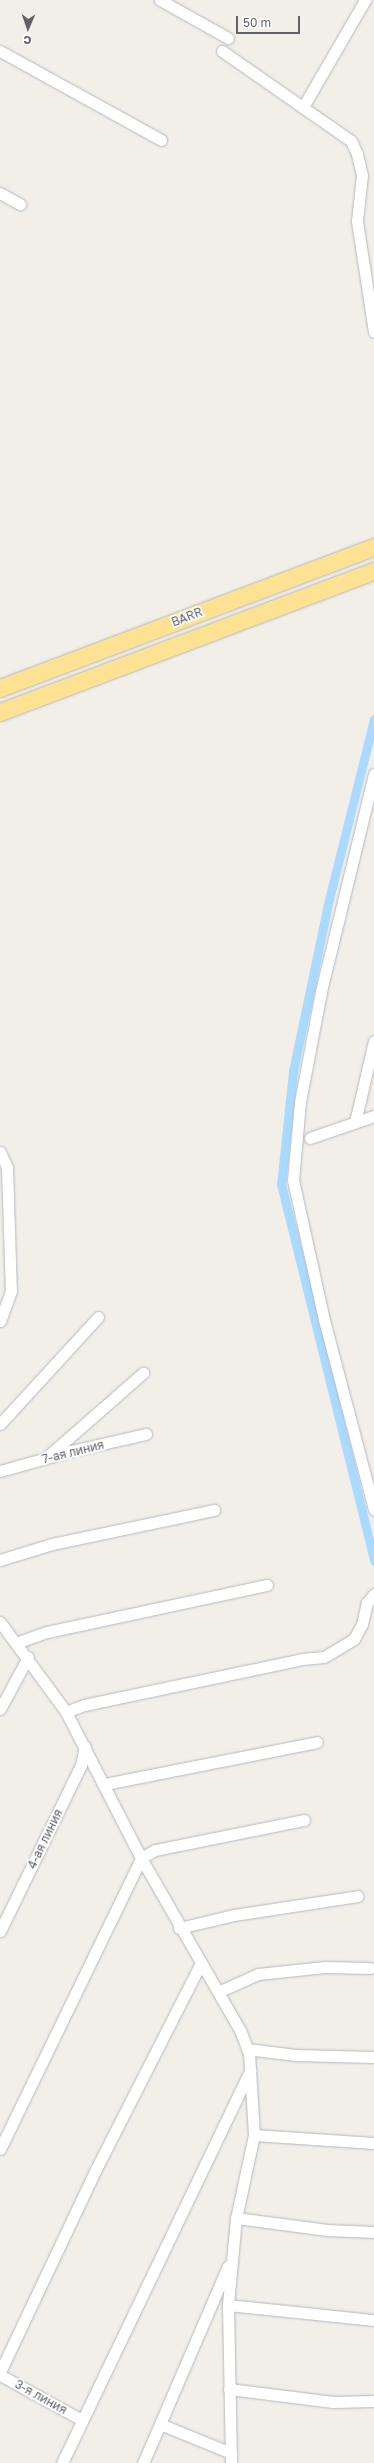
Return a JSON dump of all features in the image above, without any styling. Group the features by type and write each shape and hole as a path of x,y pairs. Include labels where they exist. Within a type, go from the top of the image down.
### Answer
{"highway":[{"name":"BARR","path":"0,688 374,547"},
{"name":"BARR","path":"0,712 373,571"}],"street":[{"path":"160,0 228,38"},
{"path":"303,107 365,0"},
{"path":"222,51 351,141 358,154 362,175 357,221 374,332"},
{"path":"0,52 161,140"},
{"path":"0,193 20,204"},
{"path":"374,774 321,992 300,1102 293,1180 324,1320 374,1509"},
{"path":"355,1122 374,1041"},
{"path":"310,1138 374,1116"},
{"path":"0,1152 7,1167 11,1291 0,1321"},
{"path":"0,1424 98,1317"},
{"path":"46,1458 143,1373"},
{"name":"7-ая линия","path":"0,1471 46,1458 146,1434"},
{"path":"0,1560 52,1544 214,1510"},
{"path":"16,1644 47,1632 267,1585"},
{"path":"66,1712 84,1705 302,1659 324,1657 354,1639 374,1594"},
{"path":"0,1622 28,1658 66,1712 105,1784 141,1858 179,1928 240,2030 247,2049 251,2068 254,2135 236,2218 228,2305 231,2458 160,2424"},
{"path":"0,1709 28,1658"},
{"path":"105,1784 317,1742"},
{"name":"4-ая линия","path":"0,1931 81,1765 85,1746"},
{"path":"0,2150 141,1858 155,1850 304,1820"},
{"path":"179,1928 234,1915 358,1896"},
{"path":"0,2374 96,2169 201,1963"},
{"path":"218,1992 258,1974 325,1968 370,1968"},
{"path":"247,2049 296,2054 374,2058"},
{"path":"62,2463 251,2068"},
{"path":"254,2135 374,2143"},
{"path":"236,2218 327,2230 374,2232"},
{"path":"143,2463 232,2256"},
{"path":"228,2305 374,2320"},
{"name":"3-я линия","path":"0,2374 82,2420"},
{"path":"229,2389 333,2402 374,2401"}],"waterway":[{"path":"374,719 329,899 293,1072 281,1184 374,1561"}]}
